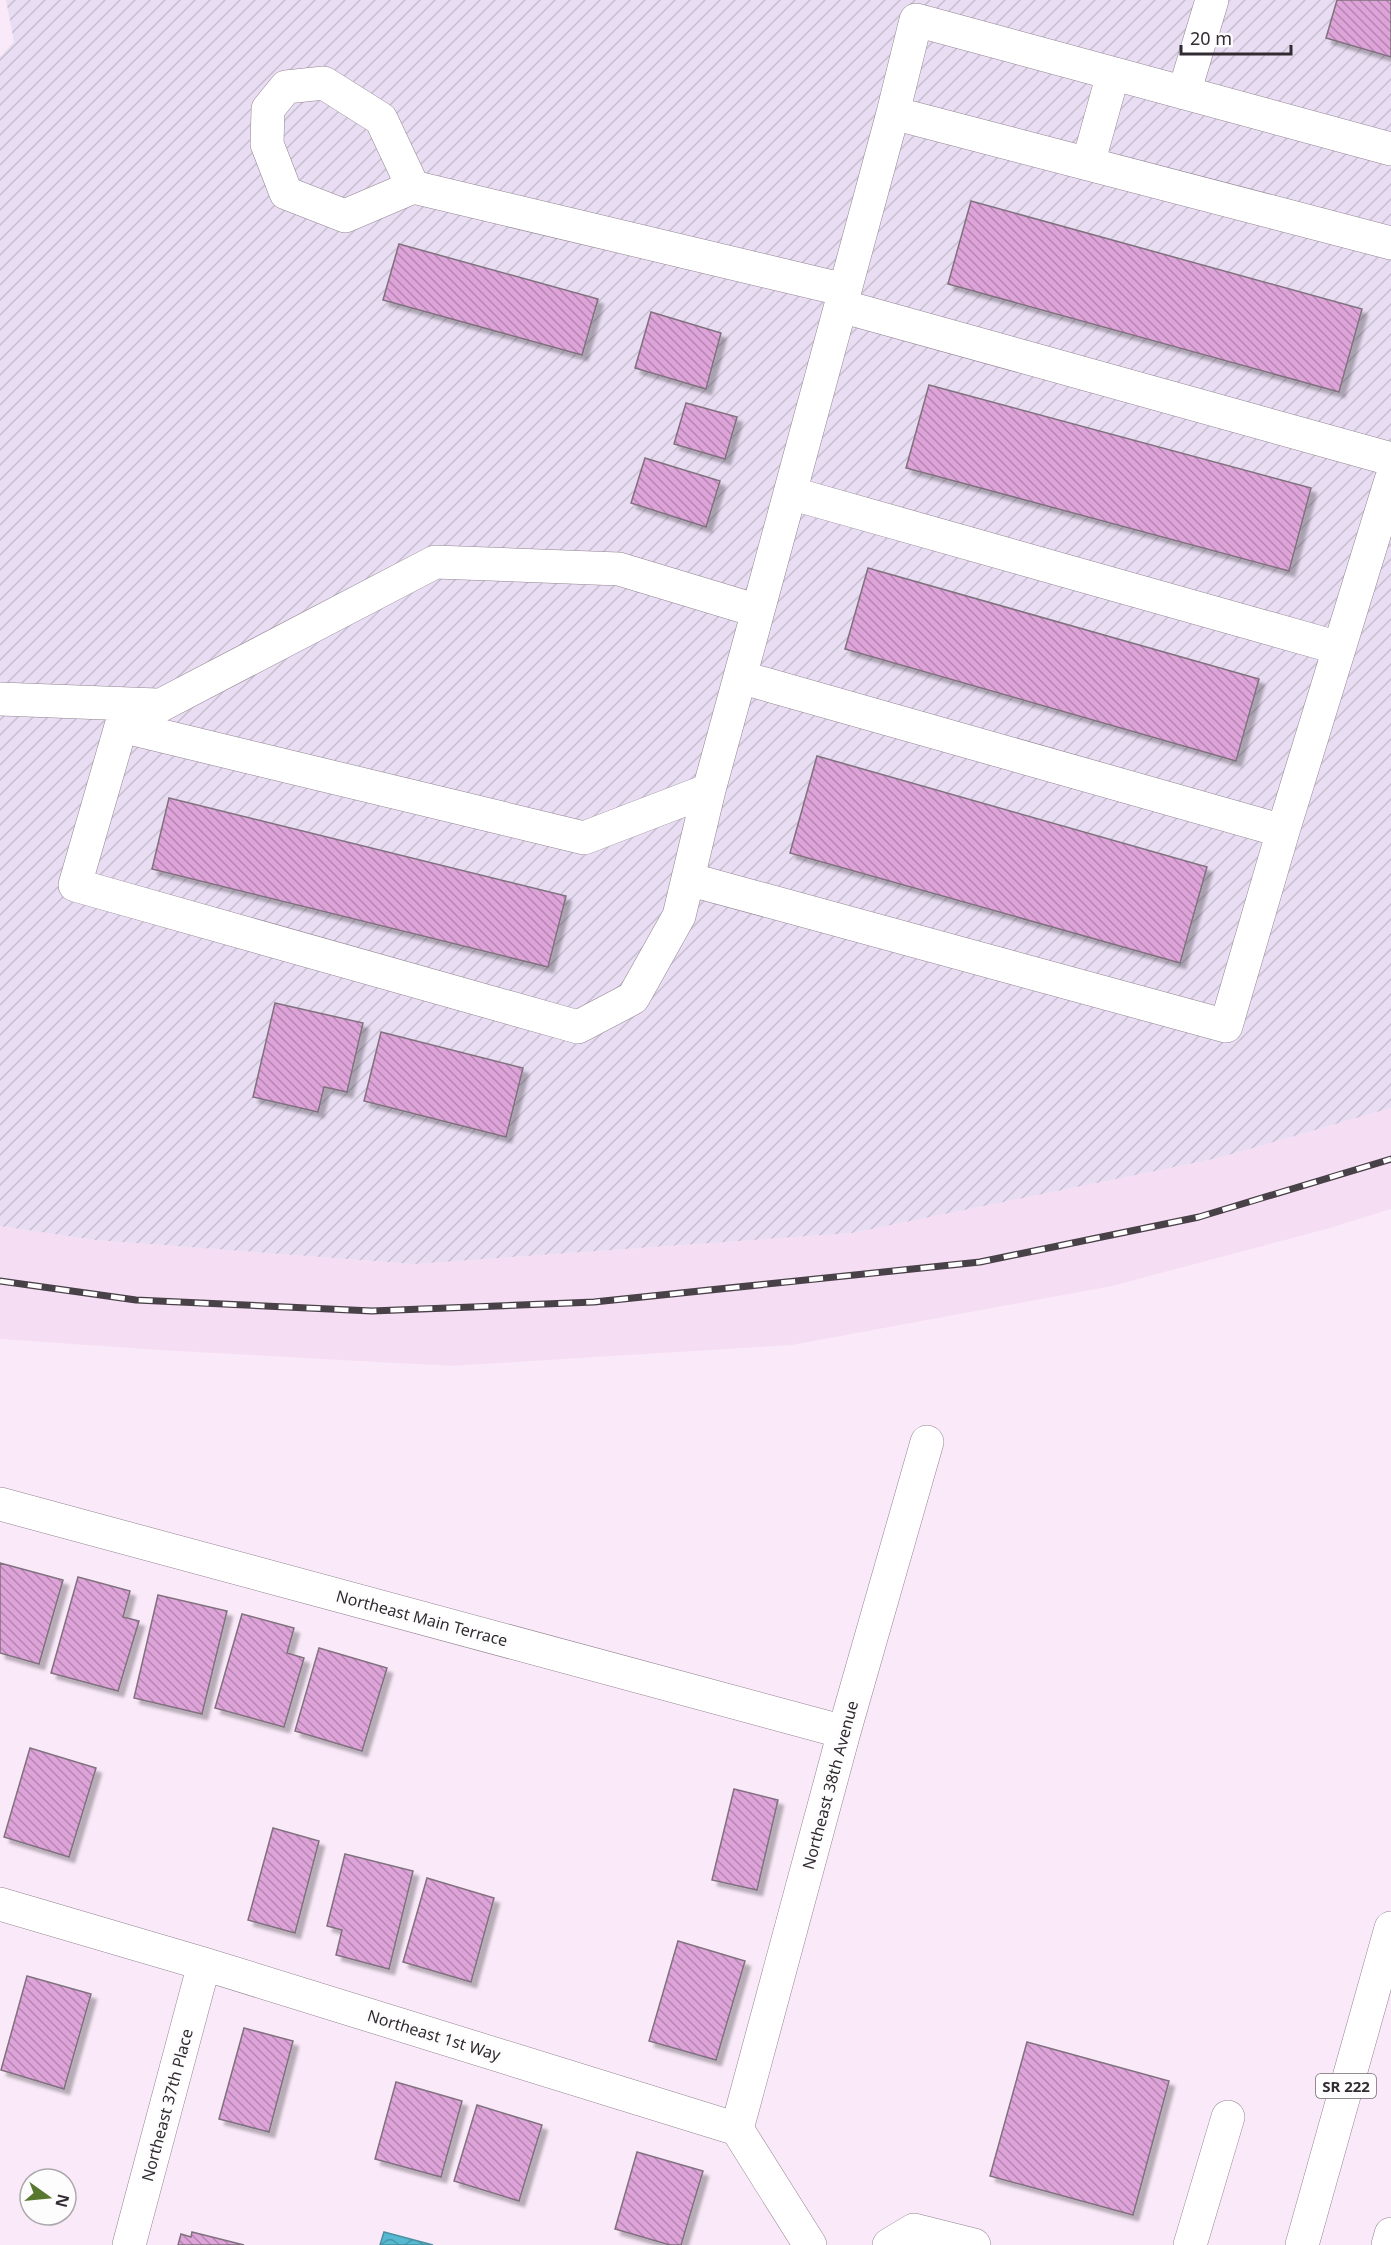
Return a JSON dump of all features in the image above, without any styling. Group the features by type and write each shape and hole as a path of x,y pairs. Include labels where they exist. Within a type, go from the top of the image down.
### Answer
{"street":[{"path":"1184,93 1212,0"},
{"path":"758,611 619,569 435,562 121,726 75,885 578,1028 633,998 680,916 709,790 758,611 893,113 919,10 1113,74 1391,149"},
{"path":"1088,164 1113,74"},
{"path":"413,187 381,119 324,83 286,87 268,110 267,144 286,193 345,216 413,187 843,298 1391,459"},
{"path":"893,113 1391,243"},
{"path":"688,879 1226,1026 1283,831 1391,480"},
{"path":"790,493 1339,648"},
{"path":"740,677 1283,831"},
{"path":"0,699 159,705"},
{"path":"121,726 584,838 709,790"},
{"name":"Northeast 38th Avenue","path":"737,2129 844,1732 927,1442"},
{"name":"Northeast Main Terrace","path":"0,1504 844,1732"},
{"name":"Northeast 1st Way","path":"0,1904 204,1964 737,2129"},
{"name":"SR 222","path":"1302,2245 1391,1928"},
{"name":"Northeast 37th Place","path":"129,2245 204,1964"},
{"path":"1190,2245 1228,2117"},
{"path":"737,2129 810,2245"},
{"path":"889,2245 914,2229 974,2245"},
{"path":"1388,2245 1391,2234"}],"shaded area":[{"path":"6,0 1391,0 1391,1108 1218,1158 852,1233 414,1264 95,1240 0,1226 0,57 14,42"},
{"path":"1391,1108 1391,1209 1330,1228 1112,1286 792,1345 452,1366 0,1339 0,1226 95,1240 414,1264 852,1233 1218,1158"}],"water":[{"path":"384,2232 433,2245 380,2245"}],"building":[{"path":"1337,0 1391,0 1391,57 1326,38"},
{"path":"971,201 1362,309 1339,392 948,284"},
{"path":"399,244 598,299 582,355 383,300"},
{"path":"651,312 721,333 706,389 635,368"},
{"path":"929,385 1311,488 1289,571 906,468"},
{"path":"686,403 737,417 725,459 674,444"},
{"path":"645,458 720,481 706,527 631,503"},
{"path":"868,568 1259,679 1236,761 845,649"},
{"path":"817,756 1207,867 1180,963 790,853"},
{"path":"169,798 566,896 548,967 152,869"},
{"path":"275,1003 363,1023 347,1092 324,1087 318,1112 253,1097"},
{"path":"381,1032 523,1068 506,1137 364,1101"},
{"path":"0,1563 63,1580 39,1664 0,1653"},
{"path":"78,1577 130,1591 123,1617 139,1621 118,1691 51,1673"},
{"path":"158,1595 227,1611 202,1714 134,1698"},
{"path":"242,1614 294,1628 287,1653 304,1658 284,1727 215,1708"},
{"path":"319,1648 387,1668 362,1751 295,1731"},
{"path":"30,1748 96,1768 69,1857 4,1837"},
{"path":"734,1789 778,1800 757,1890 712,1880"},
{"path":"273,1828 319,1841 295,1933 248,1920"},
{"path":"345,1854 413,1871 389,1969 336,1955 342,1930 327,1926"},
{"path":"427,1878 494,1898 471,1982 403,1962"},
{"path":"678,1941 745,1961 716,2060 649,2041"},
{"path":"27,1976 91,1994 64,2089 1,2070"},
{"path":"244,2028 293,2041 269,2132 219,2119"},
{"path":"1027,2042 1169,2081 1133,2215 990,2176"},
{"path":"396,2082 462,2101 441,2177 375,2159"},
{"path":"477,2105 542,2125 519,2201 454,2181"},
{"path":"637,2152 703,2171 681,2245 670,2245 615,2229"},
{"path":"192,2232 244,2245 178,2245 181,2234 191,2237"}],"railway":[{"path":"0,1281 136,1300 372,1311 594,1302 980,1262 1199,1217 1391,1159"}]}
